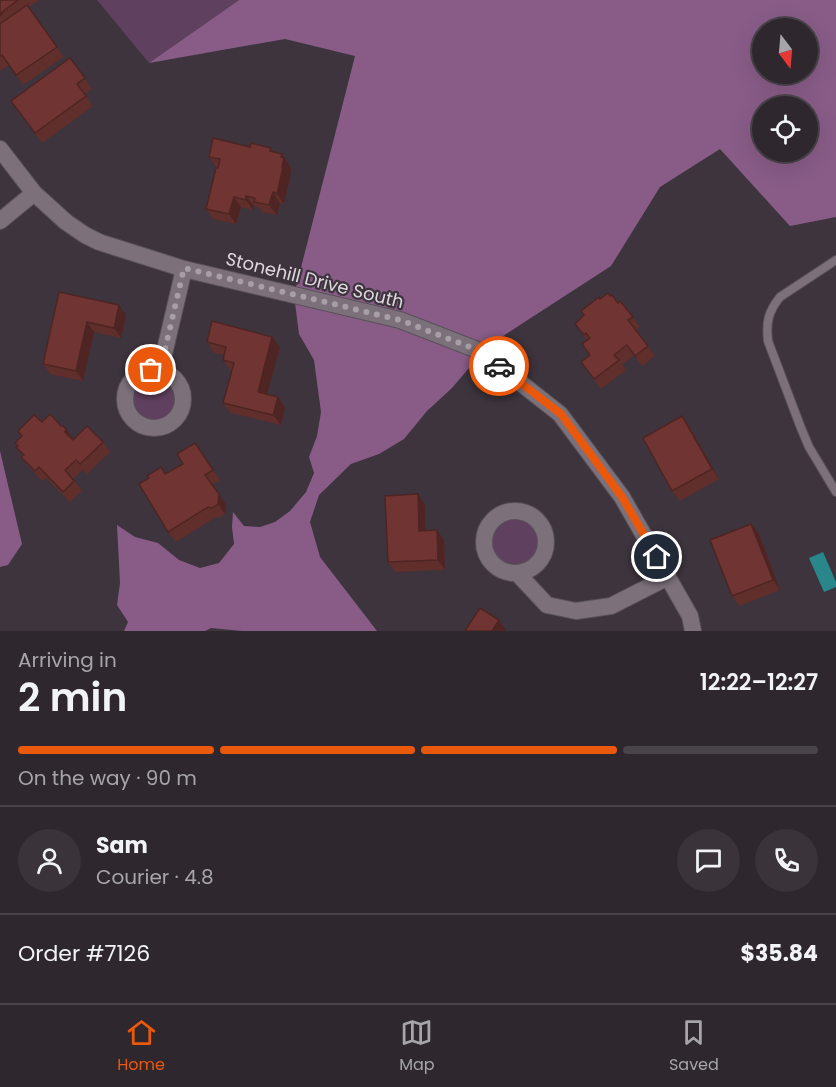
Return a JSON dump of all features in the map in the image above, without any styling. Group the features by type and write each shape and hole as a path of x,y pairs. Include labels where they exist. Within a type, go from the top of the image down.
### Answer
{"street":[{"name":"Stonehill Drive South","path":"0,149 34,193 66,222 92,239 184,268 400,320 480,351 561,414 622,497 690,616 693,631"},
{"path":"0,221 34,193"},
{"path":"160,371 184,268"},
{"path":"517,573 547,605 576,611 611,606 668,577"}],"lane":[{"path":"836,260 780,297 768,316 767,329 768,341 809,447 836,492"}],"shaded area":[{"path":"97,0 239,0 149,63"},
{"path":"239,0 836,0 836,217 790,226 720,149 660,187 611,266 480,351 452,388 427,411 404,439 379,454 351,464 319,495 310,522 320,557 377,631 242,631 211,628 205,631 124,631 128,622 117,605 120,583 117,525 135,537 158,543 179,560 200,568 219,563 234,544 233,512 244,526 260,527 275,522 290,511 306,492 314,473 309,457 317,436 321,412 314,360 299,334 294,295 355,56 285,39 149,63"},
{"path":"154,370 165,372 178,383 183,399 181,410 170,423 154,428 143,426 130,415 125,399 127,388 138,375"},
{"path":"0,451 22,544 8,565 0,567"},
{"path":"515,511 537,520 546,542 537,564 515,573 493,564 484,542 493,520"}],"water":[{"path":"823,552 836,582 836,587 824,592 809,558"}],"building":[{"path":"0,0 18,0 0,16"},
{"path":"27,5 57,47 16,75 2,55 0,56 0,24"},
{"path":"70,58 85,78 77,84 86,96 35,133 11,101"},
{"path":"213,138 250,147 251,143 271,148 270,151 282,154 283,167 277,194 273,192 269,205 254,202 255,198 246,196 246,200 234,197 229,214 206,209 220,159 209,157"},
{"path":"59,292 119,305 114,328 87,322 76,371 43,364"},
{"path":"608,293 618,303 620,301 633,317 628,320 648,346 635,356 627,345 614,355 619,360 594,379 581,362 590,355 582,344 590,338 586,333 584,335 575,324 584,315 581,311"},
{"path":"212,321 272,337 258,392 278,397 273,415 223,403 234,363 223,360 226,347 207,342"},
{"path":"50,414 66,429 65,432 73,440 87,426 103,442 80,464 76,460 65,470 74,481 63,492 39,467 35,471 21,457 24,455 15,443 22,436 18,431 34,415 42,422"},
{"path":"682,416 712,469 672,491 643,438"},
{"path":"195,443 213,470 205,475 219,494 218,504 212,508 208,507 168,532 139,484 161,467 165,474 183,464 177,454"},
{"path":"418,494 419,531 437,530 438,560 388,562 385,496"},
{"path":"751,524 773,580 732,596 710,540"},
{"path":"480,608 499,620 492,631 465,631"}],"way so far":[{"path":"151,370 160,371 184,268 400,320 480,351 499,366"}],"route":[{"path":"499,366 561,414 622,497 657,557"}]}
